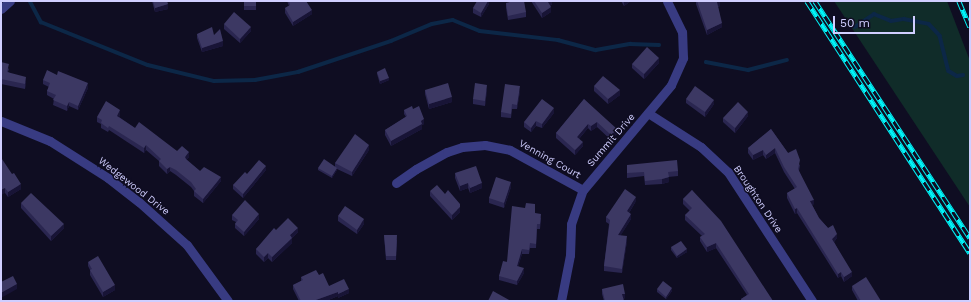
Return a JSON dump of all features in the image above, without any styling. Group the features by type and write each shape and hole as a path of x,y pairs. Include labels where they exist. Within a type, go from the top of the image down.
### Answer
{"street":[{"path":"1,9 10,1"},
{"name":"Summit Drive","path":"561,301 570,255 571,224 583,190 677,76 683,58 682,32 667,1"},
{"name":"Broughton Drive","path":"648,113 701,147 728,172 812,301"},
{"name":"Wedgewood Drive","path":"1,121 50,141 108,178 139,202 187,245 228,301"},
{"name":"Venning Court","path":"396,183 422,165 447,152 462,147 485,145 510,150 583,190"}],"green space":[{"path":"834,1 947,1 970,61 970,207"}],"building":[{"path":"153,1 167,1 168,4 155,8"},
{"path":"244,1 256,1 256,6 244,6"},
{"path":"289,1 306,1 312,10 293,22 285,8 290,5"},
{"path":"477,1 488,1 481,13 473,8"},
{"path":"524,1 526,12 508,16 506,3"},
{"path":"534,1 550,1 548,2 551,7 542,13"},
{"path":"697,1 720,1 717,2 722,23 707,30"},
{"path":"234,12 251,27 240,39 224,24"},
{"path":"212,27 214,35 220,29 223,41 202,48 197,34"},
{"path":"647,47 659,58 644,74 632,64"},
{"path":"1,62 9,64 7,72 26,77 25,84 1,79"},
{"path":"385,68 389,78 380,81 377,72"},
{"path":"47,70 57,75 58,71 88,83 78,106 69,102 67,106 53,100 56,95 47,91 50,83 43,80"},
{"path":"603,76 620,90 608,99 594,86"},
{"path":"448,83 452,97 429,104 425,90"},
{"path":"475,83 487,85 485,101 473,99"},
{"path":"505,84 520,86 517,105 512,104 511,114 501,112"},
{"path":"695,86 714,100 705,112 686,99"},
{"path":"542,99 554,108 542,124 536,121 531,128 524,122"},
{"path":"584,99 617,129 611,135 597,122 591,126 588,124 577,137 583,142 575,150 556,133"},
{"path":"106,101 120,110 117,116 135,128 139,122 177,151 182,146 189,152 185,157 186,159 200,171 204,167 221,177 203,199 194,191 196,189 191,182 176,170 170,167 167,169 159,161 161,159 146,145 144,148 109,126 108,128 101,123 102,120 97,117"},
{"path":"738,102 748,112 735,128 723,118"},
{"path":"412,106 413,109 419,106 424,119 421,121 422,124 391,141 385,130 407,116 404,110"},
{"path":"771,129 788,153 796,149 800,160 798,169 814,200 810,201 819,218 828,228 833,225 837,234 832,239 852,272 844,277 841,272 838,274 797,208 795,209 787,193 797,187 784,167 775,148 766,155 763,150 753,155 748,148"},
{"path":"355,134 369,145 352,172 335,163"},
{"path":"2,159 21,184 8,192 5,188 1,190"},
{"path":"324,159 337,168 332,176 318,168"},
{"path":"259,160 266,166 243,194 233,185 245,172 247,174"},
{"path":"677,160 678,171 668,172 669,177 662,179 645,181 644,172 627,173 627,165"},
{"path":"476,166 482,183 470,188 468,183 460,186 455,173"},
{"path":"496,177 511,182 504,203 489,198"},
{"path":"437,185 445,194 448,190 460,204 460,207 452,215 430,191"},
{"path":"625,189 636,197 627,211 631,214 618,235 627,236 622,269 604,266 610,220 606,217"},
{"path":"692,190 721,221 773,301 742,301 741,299 749,294 716,243 707,247 700,237 705,234 685,215 692,208 683,199"},
{"path":"31,193 64,224 51,236 21,203"},
{"path":"245,200 259,214 244,232 235,224 238,220 232,215"},
{"path":"526,203 535,204 535,213 541,214 540,224 537,224 536,244 530,243 529,250 522,249 517,266 524,268 517,281 499,276 503,261 507,262 512,206 525,208"},
{"path":"345,206 364,219 357,230 338,216"},
{"path":"288,218 298,228 290,235 292,238 272,257 268,253 264,257 256,249 274,228 276,230"},
{"path":"384,235 397,235 396,256 386,256"},
{"path":"681,241 687,249 677,256 671,247"},
{"path":"98,256 115,285 103,292 90,270 92,269 88,262"},
{"path":"316,270 319,275 323,273 329,286 344,279 349,289 338,294 338,292 313,301 301,301 293,285 303,280 301,277"},
{"path":"13,276 17,284 1,293 1,282"},
{"path":"866,277 881,301 861,301 852,286"},
{"path":"663,281 672,288 666,297 657,289"},
{"path":"623,284 625,294 622,294 624,301 605,301 602,289"},
{"path":"493,291 511,301 488,301"}],"waterway":[{"path":"30,1 41,22 148,65 214,81 255,80 298,72 391,41 432,24 453,20 480,31 558,40 596,50 630,44 659,45"},
{"path":"855,27 874,14 891,21 904,19 929,24 940,36 949,71 957,76 963,75"},
{"path":"706,62 748,70 787,60"}],"railway":[{"path":"807,1 970,253"},
{"path":"815,1 970,238"},
{"path":"959,1 970,27"}]}
